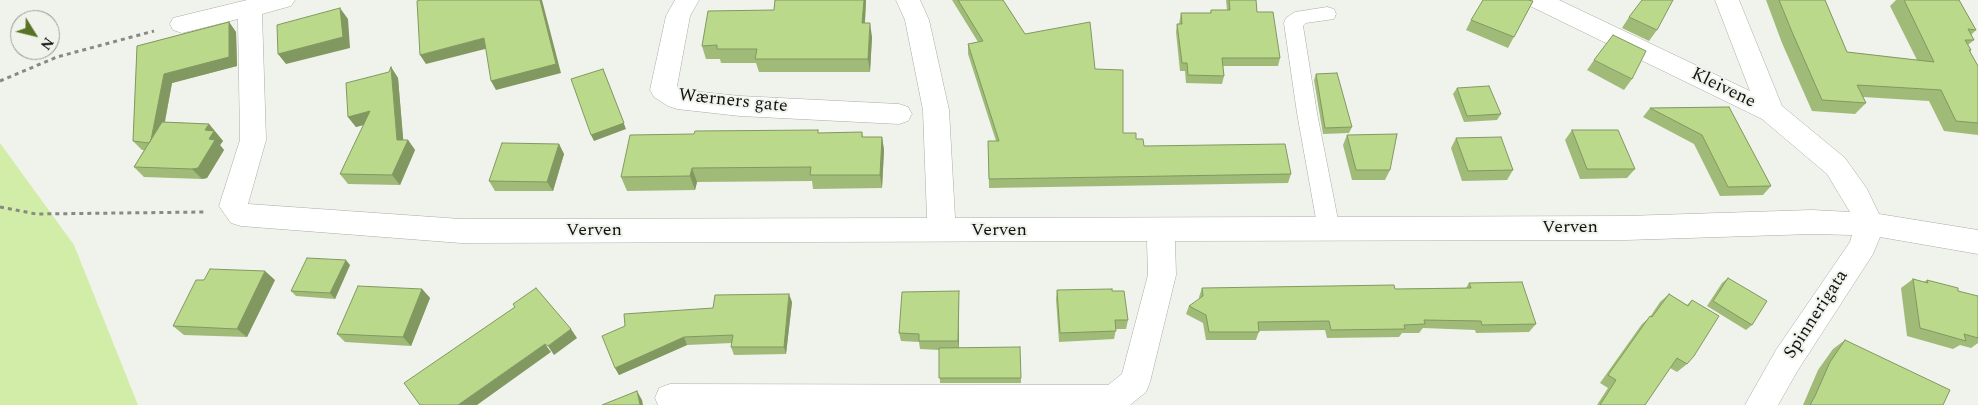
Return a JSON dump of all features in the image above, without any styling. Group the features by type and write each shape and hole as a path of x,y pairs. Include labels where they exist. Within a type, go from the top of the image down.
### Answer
{"street":[{"path":"182,24 283,0"},
{"name":"Wærners gate","path":"687,0 678,16 663,90 677,99 740,106 899,114"},
{"path":"908,0 917,20 936,110 942,230"},
{"name":"Kleivene","path":"1538,0 1771,112 1836,166 1857,196 1870,224"},
{"path":"1728,0 1771,112"},
{"path":"233,206 253,140 250,9"},
{"name":"Verven","path":"233,206 241,215 461,231 1636,228 1812,222 1870,224 1978,242"},
{"name":"Spinnerigata","path":"1761,405 1787,360 1863,246 1870,224"},
{"path":"670,398 1114,399 1135,382 1162,275 1161,230"}],"lane":[{"path":"1327,14 1302,17 1293,23 1307,113 1329,230"}],"path":[{"path":"0,81 57,57 182,24"},
{"path":"0,207 36,214 199,214 233,206"}],"green space":[{"path":"0,143 74,245 138,405 0,405"}],"building":[{"path":"540,0 556,64 491,81 484,38 420,55 417,1"},
{"path":"775,0 864,0 862,23 870,23 868,59 755,59 757,49 717,49 717,45 702,46 708,11 774,10"},
{"path":"958,0 1003,0 1025,34 1090,22 1095,69 1123,70 1123,133 1136,133 1136,139 1143,139 1144,146 1285,144 1291,174 989,179 988,141 999,141 968,44 983,41"},
{"path":"1229,0 1256,0 1257,12 1273,12 1280,58 1222,58 1224,76 1188,75 1187,63 1182,63 1177,24 1182,24 1181,13 1211,13 1211,10 1230,10"},
{"path":"1483,0 1533,1 1514,37 1471,20"},
{"path":"1642,0 1673,0 1657,30 1629,17"},
{"path":"1779,0 1825,0 1847,52 1934,62 1904,0 1959,0 1976,30 1968,29 1974,40 1965,40 1978,66 1978,123 1956,121 1941,90 1857,85 1866,103 1822,100"},
{"path":"340,8 343,37 278,54 277,25"},
{"path":"229,22 229,57 164,74 151,140 149,143 133,141 137,46"},
{"path":"1613,35 1646,51 1632,79 1594,60"},
{"path":"391,67 397,140 408,140 392,175 340,174 370,111 348,117 346,83 389,72"},
{"path":"603,69 624,123 591,135 571,79"},
{"path":"1337,73 1352,127 1325,128 1316,74"},
{"path":"1489,86 1501,114 1467,116 1457,88"},
{"path":"1729,107 1771,186 1728,187 1702,135 1650,108"},
{"path":"162,122 209,124 205,130 214,131 209,139 215,140 198,168 134,167"},
{"path":"818,130 818,133 862,132 862,137 882,137 880,175 810,175 811,167 692,168 690,176 621,177 630,135 694,134 695,131"},
{"path":"1572,130 1618,130 1635,169 1587,169"},
{"path":"1397,134 1390,170 1356,170 1347,135"},
{"path":"1501,137 1513,170 1468,171 1456,138"},
{"path":"502,143 559,144 547,182 489,181"},
{"path":"307,258 346,260 330,293 291,291"},
{"path":"210,269 265,271 237,329 173,326 196,280 204,280"},
{"path":"1728,278 1767,301 1752,325 1713,301"},
{"path":"1913,279 1928,283 1927,280 1958,288 1958,291 1978,296 1978,338 1964,334 1966,341 1920,328"},
{"path":"1522,282 1536,324 1482,325 1481,321 1424,320 1425,324 1404,325 1405,329 1331,330 1329,321 1258,322 1259,332 1209,332 1206,315 1189,306 1203,296 1202,288 1394,285 1395,289 1471,288 1469,283"},
{"path":"358,286 422,289 403,337 337,334"},
{"path":"536,288 571,329 548,346 545,344 458,405 420,405 404,383 515,307 513,304"},
{"path":"1112,289 1112,291 1124,291 1128,320 1115,320 1116,331 1060,333 1057,290"},
{"path":"959,291 958,341 919,341 919,334 899,333 902,292"},
{"path":"789,294 784,347 731,347 733,335 684,337 615,368 602,336 625,326 624,314 713,308 715,295"},
{"path":"1669,294 1688,306 1692,300 1719,316 1694,356 1687,364 1677,358 1645,405 1600,405 1616,380 1608,375 1650,316 1652,317"},
{"path":"1845,340 1950,390 1943,405 1810,405 1830,362"},
{"path":"1020,347 1021,378 939,378 939,348"},
{"path":"637,391 640,405 602,405"}]}
